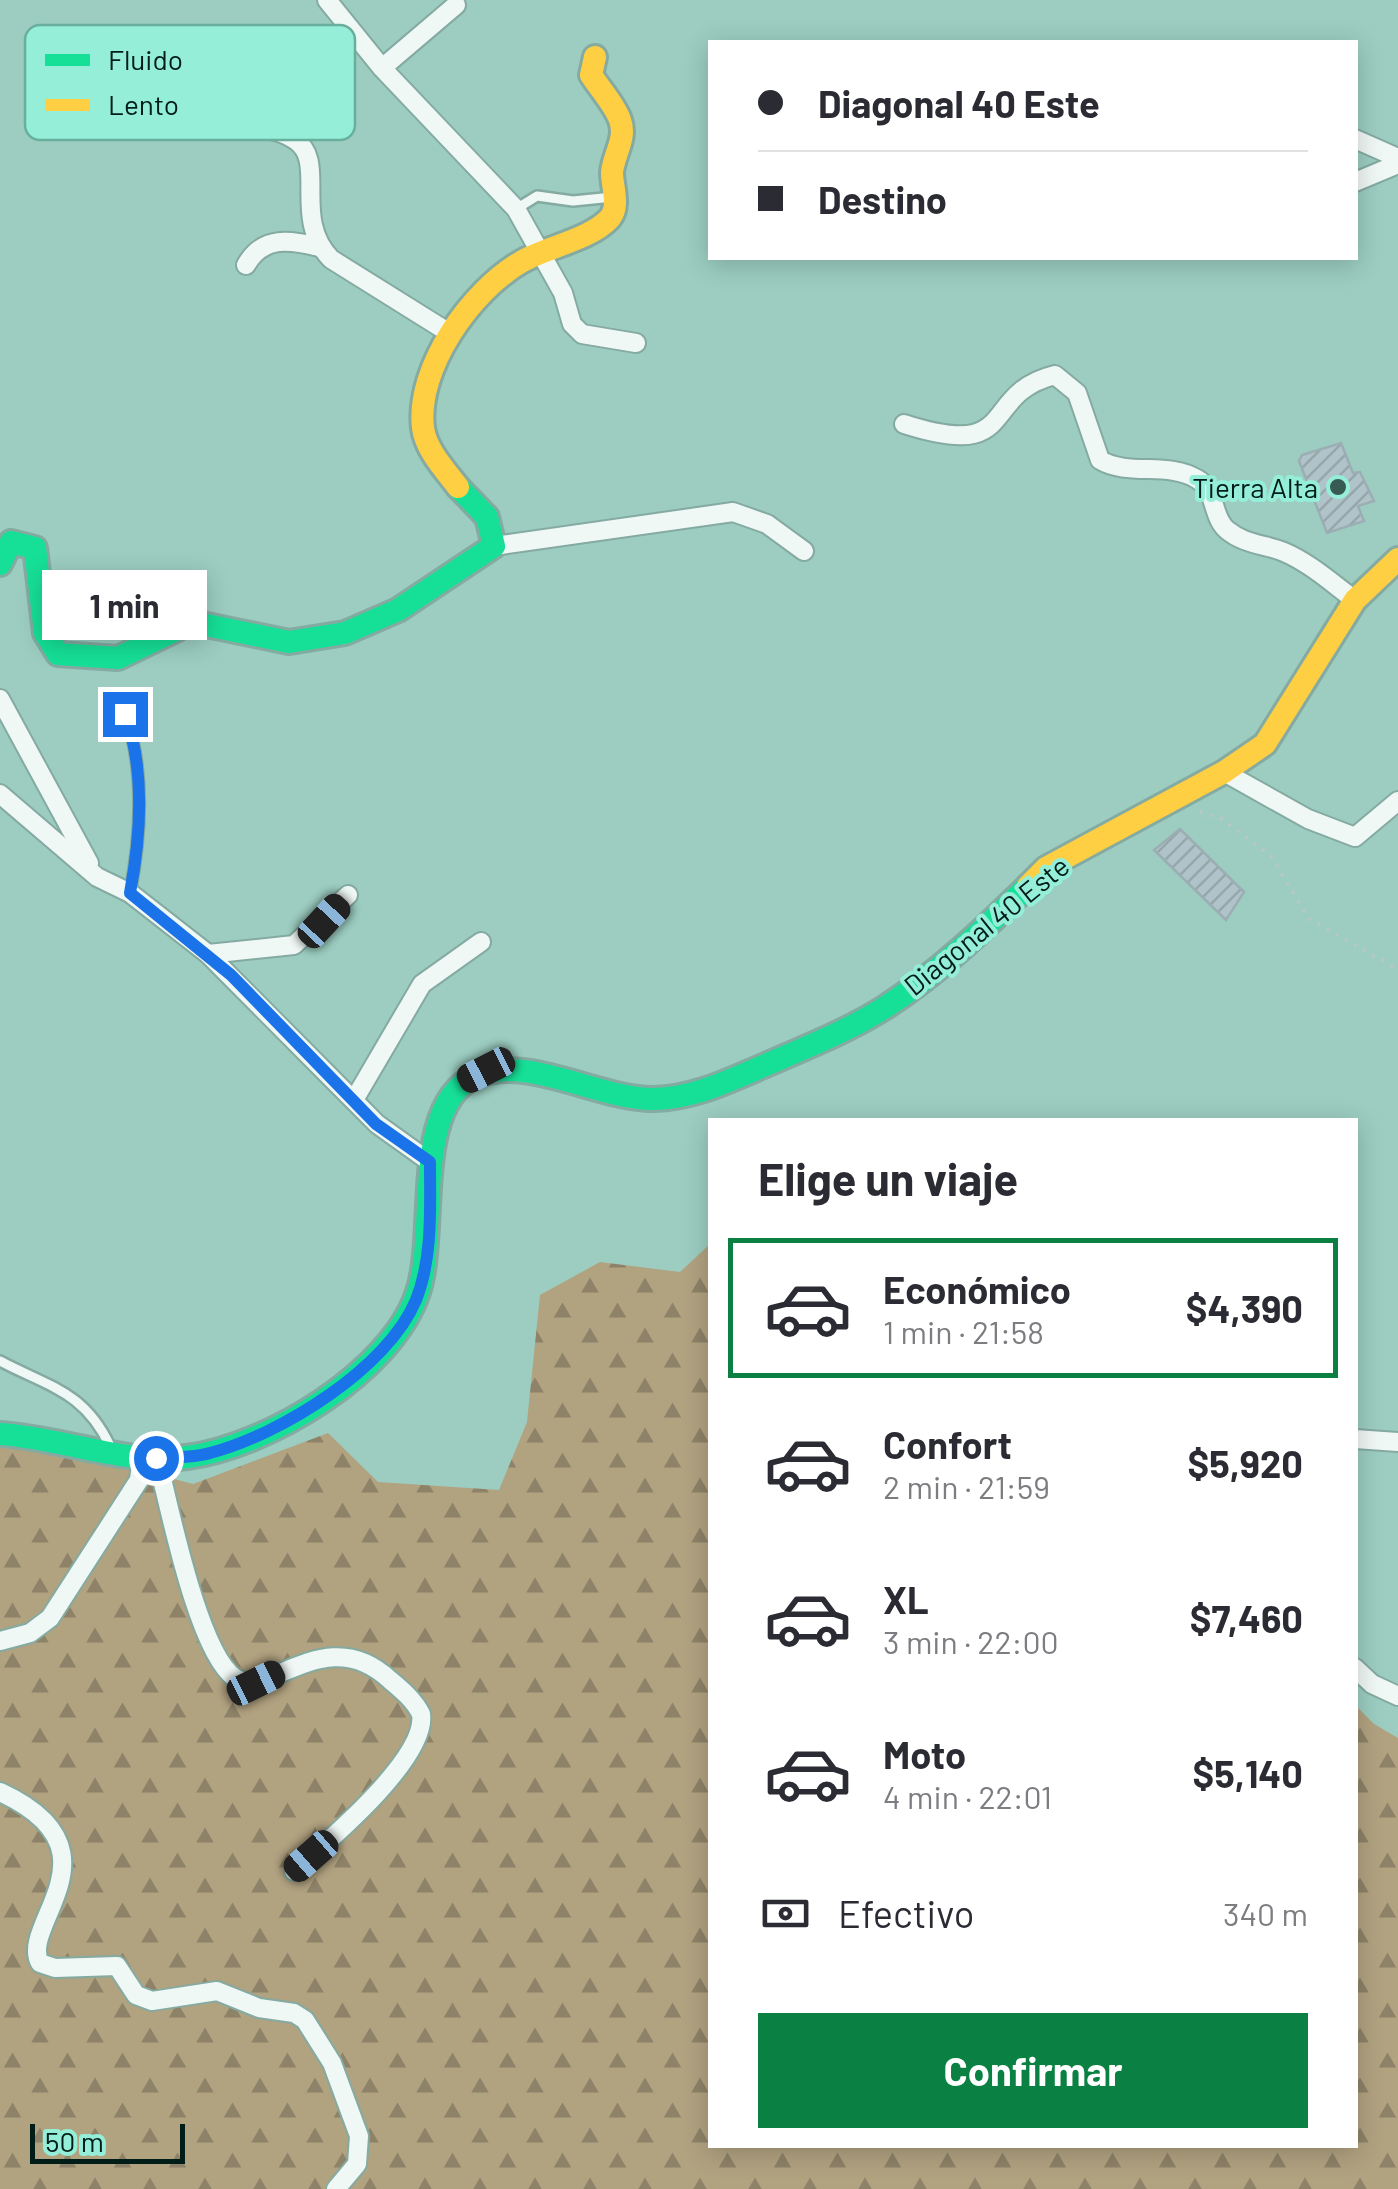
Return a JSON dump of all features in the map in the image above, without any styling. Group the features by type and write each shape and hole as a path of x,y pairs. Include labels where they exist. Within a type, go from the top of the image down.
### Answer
{"street":[{"path":"327,0 347,25"},
{"path":"382,68 456,5"},
{"path":"355,35 516,209 564,293 572,324 582,334 636,344"},
{"path":"494,546 496,529 490,517 462,493 443,467 426,442 422,422 434,374 450,334 483,290 516,264 611,217 612,170 622,136 620,120 590,75 595,56"},
{"path":"297,140 310,158 309,221 319,247 331,259 450,334"},
{"path":"1358,141 1398,161"},
{"path":"1358,181 1398,161"},
{"path":"246,265 264,245 285,240 319,247"},
{"path":"904,424 948,438 971,436 992,427 1031,380 1055,375 1076,393 1100,460 1112,468 1176,472 1200,479 1226,530 1248,544 1282,551 1303,562 1355,600"},
{"path":"0,564 2,548 10,540 19,539 35,548 45,633 58,654 114,662 147,648 179,626 197,621 258,638 290,642 351,632 435,589 494,546 733,512 767,524 804,551"},
{"name":"Diagonal 40 Este","path":"11,1434 149,1458 208,1454 278,1424 371,1365 416,1298 430,1237 431,1134 450,1097 466,1080 486,1070 509,1070 651,1099 699,1093 800,1050 884,1008 974,939 1046,868 1224,772 1265,744 1355,600 1398,559"},
{"path":"0,699 97,877"},
{"path":"1224,772 1308,819 1355,837 1398,801"},
{"path":"0,794 97,877 130,893 208,954 376,1124 430,1162"},
{"path":"208,954 294,945 348,895"},
{"path":"354,1100 422,984 481,942"},
{"path":"1358,1440 1398,1442"},
{"path":"0,1642 30,1634 50,1618 139,1480 149,1458"},
{"path":"149,1458 205,1635 228,1672 239,1681 256,1683 308,1660 351,1658 376,1666 420,1714 418,1740 376,1794 294,1871"},
{"path":"1358,1671 1372,1684 1398,1696"},
{"path":"0,1792 38,1818 60,1844 60,1887 38,1948 40,1962 55,1968 117,1966 136,1995 152,2002 217,1991 259,2008 294,2013 313,2030 343,2085 359,2136 357,2164 336,2189"}],"lane":[{"path":"516,209 537,196 574,201 614,196"},
{"path":"125,714 137,747 136,862 130,893"},
{"path":"0,1361 60,1389 96,1417 113,1452"},
{"path":"0,1420 11,1434"}],"path":[{"path":"1166,801 1222,819 1271,856 1309,919 1398,968"}],"green space":[{"path":"708,1246 708,2148 1358,2148 1358,1708 1374,1724 1398,1738 1398,2189 0,2189 0,1447 22,1445 83,1455 193,1484 328,1433 378,1482 499,1490 527,1422 540,1295 600,1262 680,1272"}],"building":[{"name":"Tierra Alta","path":"1341,443 1353,473 1360,472 1374,501 1358,506 1364,521 1327,533 1299,461 1302,455"},
{"path":"1180,829 1244,892 1226,920 1154,850"}],"traffic: fast":[{"path":"0,564 11,542 35,548 45,633 58,654 118,658 192,622 289,642 345,633 398,610 494,546 487,517 458,487"},
{"path":"0,1434 140,1457 187,1457 253,1438 288,1421 355,1377 404,1322 424,1267 430,1172 442,1113 456,1091 476,1076 517,1070 611,1093 654,1099 709,1088 824,1040 884,1008 941,966 1028,886"}],"traffic: slow":[{"path":"458,487 432,452 423,428 428,381 451,333 466,311 502,275 531,257 591,232 613,213 612,173 622,127 615,109 591,75 595,57"},
{"path":"1028,886 1046,868 1224,772 1265,744 1355,600 1398,559"}],"place":[{"name":"Tierra Alta","path":"1338,487"}],"route":[{"path":"125,714 137,747 138,781 136,862 130,893 231,975 376,1124 430,1162 430,1237 416,1298 401,1327 371,1365 278,1424 232,1446 208,1454 156,1458"}]}
